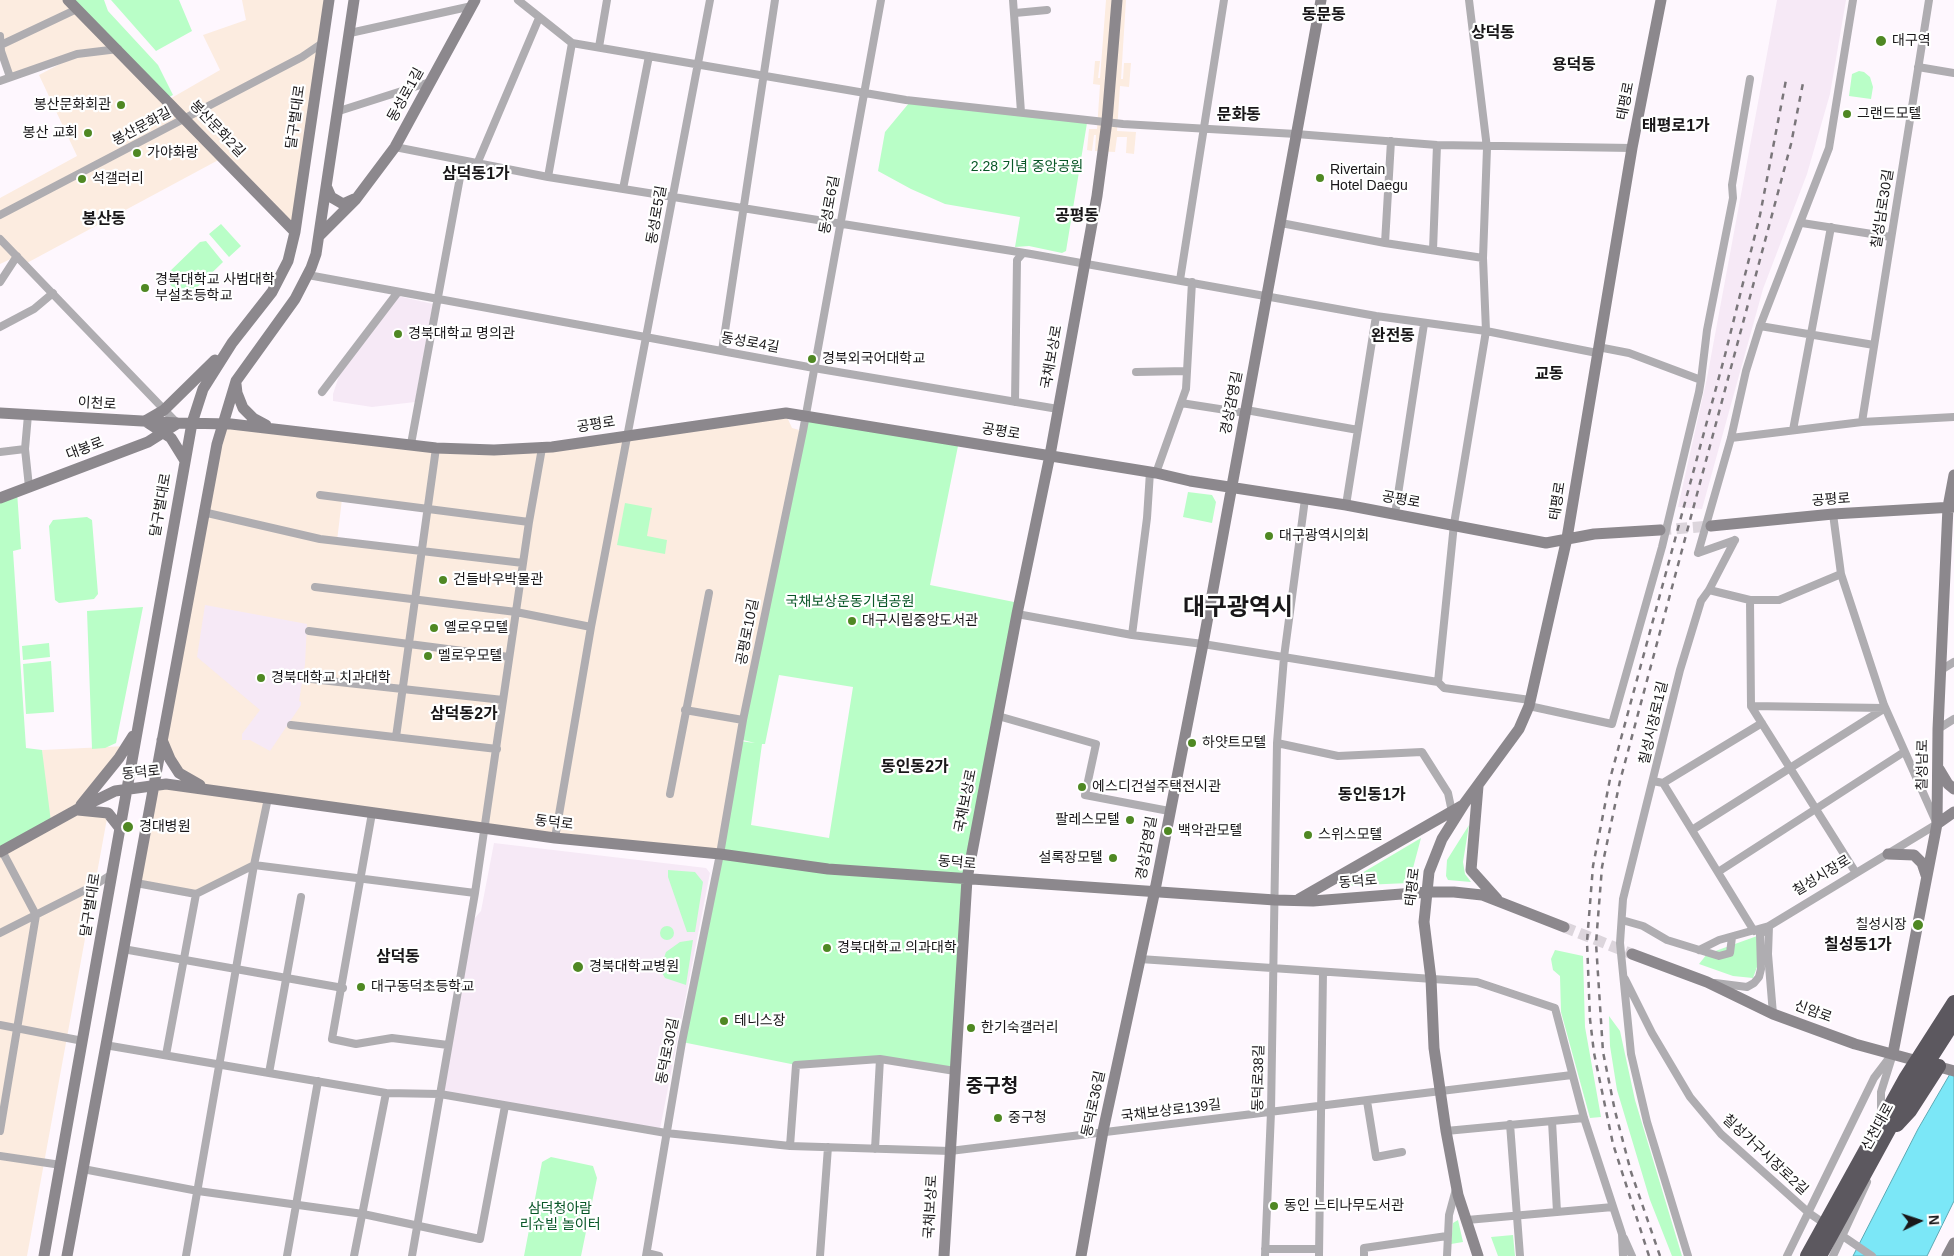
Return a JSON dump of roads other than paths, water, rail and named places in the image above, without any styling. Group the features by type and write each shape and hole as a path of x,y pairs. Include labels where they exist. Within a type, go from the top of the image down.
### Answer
{"highway":[{"name":"신천대로","path":"1807,1256 1906,1077 1954,1002"},
{"name":"신천대로","path":"1820,1256 1913,1086 1954,1022"},
{"path":"1881,1151 1939,1066"}],"main road":[{"name":"봉산문화2길","path":"68,0 186,118 295,232"},
{"name":"달구벌대로","path":"44,1256 184,459 192,423 203,389 232,343 272,292 288,262 295,232 328,0"},
{"path":"67,1256 203,512 222,424 236,381 295,299 308,275 319,236 354,0"},
{"name":"국채보상로","path":"944,1256 967,879 1017,614 1050,455 1097,196 1107,121 1117,0"},
{"name":"경상감영길","path":"1155,890 1203,644 1321,0"},
{"name":"태평로","path":"1478,1256 1457,1189 1440,1092 1434,1048 1431,979 1424,922 1427,892 1432,858 1464,804 1519,729 1530,703 1567,538 1632,148 1661,0"},
{"name":"동성로1길","path":"319,236 356,199 395,147 474,3"},
{"path":"327,188 331,197 343,204 356,199"},
{"path":"184,459 177,446 164,432 146,422 164,410 232,343"},
{"path":"236,381 237,394 244,408 253,418 272,429"},
{"name":"이천로","path":"0,413 192,423"},
{"name":"공평로","path":"192,423 272,429 436,448 494,450 542,448 786,413 1346,505 1546,543 1567,538 1660,530"},
{"name":"대봉로","path":"0,498 148,442 178,423"},
{"name":"칠성남로","path":"1893,1053 1937,824 1938,729 1954,475"},
{"name":"공평로","path":"1710,526 1833,514 1951,507"},
{"path":"76,810 119,758 138,728"},
{"path":"162,739 170,759 179,773 206,789"},
{"path":"1938,765 1944,778 1954,789"},
{"name":"동덕로","path":"1,852 115,790 166,784 554,838 720,854 828,869 1296,901 1427,892"},
{"path":"1478,785 1471,870 1500,902"},
{"path":"1296,901 1464,804"},
{"path":"76,810 108,813 119,827"},
{"name":"칠성시장로","path":"1937,824 1954,812"},
{"path":"1888,854 1906,853 1918,857 1922,863 1926,879"},
{"name":"동덕로36길","path":"1081,1256 1103,1131 1155,890"},
{"path":"1427,892 1482,895 1564,927"},
{"name":"신암로","path":"1632,954 1707,982 1773,1014 1855,1044 1954,1071"},
{"path":"1947,1256 1954,1243"}],"street":[{"path":"518,0 572,43 863,93 1021,112 1204,129 1487,148 1632,148"},
{"path":"599,48 607,0"},
{"name":"동성로5길","path":"554,838 591,627 710,0"},
{"path":"722,350 775,0"},
{"name":"동성로6길","path":"805,415 881,0"},
{"path":"1014,0 1021,112"},
{"path":"1180,280 1224,0"},
{"path":"1438,682 1454,524 1486,331 1483,258 1487,148 1469,0"},
{"path":"1853,0 1830,148 1760,326 1746,371 1731,438 1862,422 1954,418"},
{"name":"칠성남로30길","path":"1862,422 1929,0"},
{"path":"350,33 474,3"},
{"path":"1,46 77,9"},
{"path":"1015,13 1047,10"},
{"path":"478,164 539,18"},
{"path":"0,36 10,77"},
{"path":"548,177 572,43"},
{"name":"봉산문화길","path":"0,215 302,57 321,44"},
{"path":"0,82 78,54 118,49"},
{"path":"623,189 649,56"},
{"path":"1918,67 1954,73"},
{"path":"1017,614 1132,635 1203,644 1438,682 1444,688 1530,703 1612,724 1672,509 1700,380 1707,330 1733,198 1732,185 1750,80"},
{"path":"339,111 430,82"},
{"path":"1385,243 1391,141"},
{"path":"1433,250 1437,145"},
{"path":"395,147 548,177 1023,253 1376,316 1486,331 1597,350 1629,353 1700,380"},
{"path":"412,444 418,401 439,299 462,161"},
{"path":"1802,223 1892,237"},
{"path":"1281,224 1483,258"},
{"path":"1793,430 1831,227"},
{"path":"0,239 178,423"},
{"path":"1015,402 1017,260 1023,253"},
{"path":"0,282 17,256"},
{"name":"동성로4길","path":"308,275 814,368 1058,409"},
{"path":"1132,635 1153,472 1186,389 1192,282"},
{"path":"322,392 398,292"},
{"path":"0,327 34,309 53,293"},
{"path":"1346,505 1376,316"},
{"path":"1395,514 1424,324"},
{"path":"1760,326 1874,344"},
{"path":"1136,372 1187,371"},
{"path":"1181,403 1245,411 1358,430"},
{"path":"28,415 25,449 29,487"},
{"name":"공평로10길","path":"720,854 743,720 805,415"},
{"name":"칠성시장로1길","path":"1688,1256 1647,1122 1631,1054 1620,944 1624,898 1680,670 1701,601 1709,590 1735,540 1698,553 1731,438"},
{"path":"396,737 436,448"},
{"path":"412,1256 475,893 528,522 542,448"},
{"path":"0,452 25,449"},
{"path":"320,496 528,522"},
{"name":"동덕로38길","path":"1265,1253 1271,1112 1278,743 1284,658 1305,499"},
{"path":"203,512 320,539 523,563"},
{"path":"1833,514 1841,574 1885,708 1937,824"},
{"path":"1709,590 1750,600 1779,600 1841,574"},
{"path":"315,587 414,601 516,612 591,627"},
{"path":"670,794 709,593"},
{"path":"1750,600 1751,706 1856,873"},
{"path":"309,630 408,645 510,657"},
{"path":"1941,670 1954,662"},
{"path":"302,678 504,700"},
{"path":"1751,706 1885,708"},
{"path":"1692,830 1885,708"},
{"path":"685,710 743,720"},
{"name":"경상감영길","path":"998,716 1096,744 1085,794 1169,811"},
{"path":"1938,729 1954,719"},
{"path":"1653,781 1664,783 1762,723"},
{"path":"290,725 497,749"},
{"path":"1278,743 1338,756 1422,752 1448,792 1452,812"},
{"path":"1718,872 1904,752"},
{"path":"1664,783 1754,932"},
{"path":"186,1256 235,968 268,798"},
{"path":"372,812 362,879 332,1039 356,1044 392,1038 448,1045"},
{"name":"칠성시장로","path":"1699,950 1720,940 1754,932 1769,926 1937,824"},
{"name":"동덕로","path":"1,852 36,915"},
{"name":"동덕로30길","path":"659,1256 646,1254 666,1132 720,854"},
{"path":"136,883 196,894 254,865 475,893"},
{"path":"0,933 95,885 112,874"},
{"path":"166,1055 196,894"},
{"path":"269,1073 301,898"},
{"path":"0,1131 36,915"},
{"path":"1622,920 1643,926 1667,940 1719,956 1730,953 1732,937"},
{"path":"1769,926 1768,954 1773,1014"},
{"name":"신암로","path":"1707,982 1747,987 1754,983 1759,977 1761,969 1760,935 1769,926"},
{"path":"123,949 342,988"},
{"path":"1140,959 1478,982 1555,1008 1584,1118 1622,1234 1632,1256"},
{"path":"1265,1253 1319,1252 1323,1106 1323,972"},
{"name":"칠성가구시장로2길","path":"1623,975 1652,1033 1690,1097 1721,1134 1809,1212 1872,1256"},
{"path":"0,1025 83,1040"},
{"name":"국채보상로139길","path":"105,1045 386,1093 440,1094 666,1132 790,1146 950,1151 1572,1075"},
{"path":"1833,1256 1844,1236 1881,1151 1882,1131 1879,1109 1881,1092 1893,1053"},
{"path":"1787,1256 1874,1078 1893,1053"},
{"path":"875,1149 880,1059"},
{"path":"790,1146 796,1065 880,1059 955,1071"},
{"path":"287,1256 318,1081"},
{"path":"354,1256 386,1093"},
{"path":"1367,1101 1376,1157 1402,1152"},
{"path":"83,1169 198,1191 362,1214 480,1238 505,1106"},
{"path":"1446,1131 1584,1118"},
{"path":"1552,1121 1557,1212"},
{"path":"1510,1124 1520,1256"},
{"path":"820,1256 828,1148"},
{"path":"0,1156 61,1165"},
{"path":"1447,1256 1449,1215 1457,1189"},
{"path":"1466,1220 1613,1207"},
{"path":"1622,1234 1623,1256"},
{"path":"1364,1256 1364,1248 1447,1236"}],"water":[{"path":"1954,1067 1954,1201 1927,1256 1853,1256 1918,1129"}],"tunnel":[{"path":"1660,530 1711,526"},
{"path":"1564,927 1632,954"}],"railway":[{"path":"1649,1256 1613,1144 1594,1053 1590,1019 1587,942 1593,866 1610,779 1725,355 1760,215 1786,80"},
{"path":"1660,1256 1631,1172 1615,1111 1603,1052 1596,943 1602,867 1620,781 1791,144 1803,83"}],"place":[{"name":"대구역","path":"1881,41"},
{"name":"봉산문화회관","path":"121,105"},
{"name":"그랜드모텔","path":"1847,114"},
{"name":"봉산 교회","path":"88,133"},
{"name":"가야화랑","path":"137,153"},
{"name":"Rivertain Hotel Daegu","path":"1320,178"},
{"name":"석갤러리","path":"82,179"},
{"name":"경북대학교 사범대학 부설초등학교","path":"145,288"},
{"name":"경북대학교 명의관","path":"398,334"},
{"name":"경북외국어대학교","path":"812,359"},
{"name":"대구광역시의회","path":"1269,536"},
{"name":"건들바우박물관","path":"443,580"},
{"name":"대구시립중앙도서관","path":"852,621"},
{"name":"옐로우모텔","path":"434,628"},
{"name":"멜로우모텔","path":"428,656"},
{"name":"경북대학교 치과대학","path":"261,678"},
{"name":"하얏트모텔","path":"1192,743"},
{"name":"에스디건설주택전시관","path":"1082,787"},
{"name":"팔레스모텔","path":"1130,820"},
{"name":"경대병원","path":"128,827"},
{"name":"백악관모텔","path":"1168,831"},
{"name":"스위스모텔","path":"1308,835"},
{"name":"설록장모텔","path":"1113,858"},
{"name":"칠성시장","path":"1918,925"},
{"name":"경북대학교 의과대학","path":"827,948"},
{"name":"경북대학교병원","path":"578,967"},
{"name":"대구동덕초등학교","path":"361,987"},
{"name":"테니스장","path":"724,1021"},
{"name":"한기숙갤러리","path":"971,1028"},
{"name":"중구청","path":"998,1118"},
{"name":"동인 느티나무도서관","path":"1274,1206"}],"district":[{"name":"동문동","path":"1324,16"},
{"name":"상덕동","path":"1493,34"},
{"name":"용덕동","path":"1574,66"},
{"name":"문화동","path":"1239,116"},
{"name":"태평로1가","path":"1676,127"},
{"name":"삼덕동1가","path":"476,175"},
{"name":"공평동","path":"1077,217"},
{"name":"봉산동","path":"104,220"},
{"name":"완전동","path":"1393,337"},
{"name":"교동","path":"1549,375"},
{"name":"대구광역시","path":"1238,608"},
{"name":"삼덕동2가","path":"464,715"},
{"name":"동인동2가","path":"915,768"},
{"name":"동인동1가","path":"1372,796"},
{"name":"칠성동1가","path":"1858,946"},
{"name":"삼덕동","path":"398,958"},
{"name":"중구청","path":"992,1087"}],"park label":[{"name":"2.28 기념 중앙공원","path":"1027,167"},
{"name":"국채보상운동기념공원","path":"850,602"},
{"name":"삼덕청아람 리슈빌 놀이터","path":"560,1218"}]}
